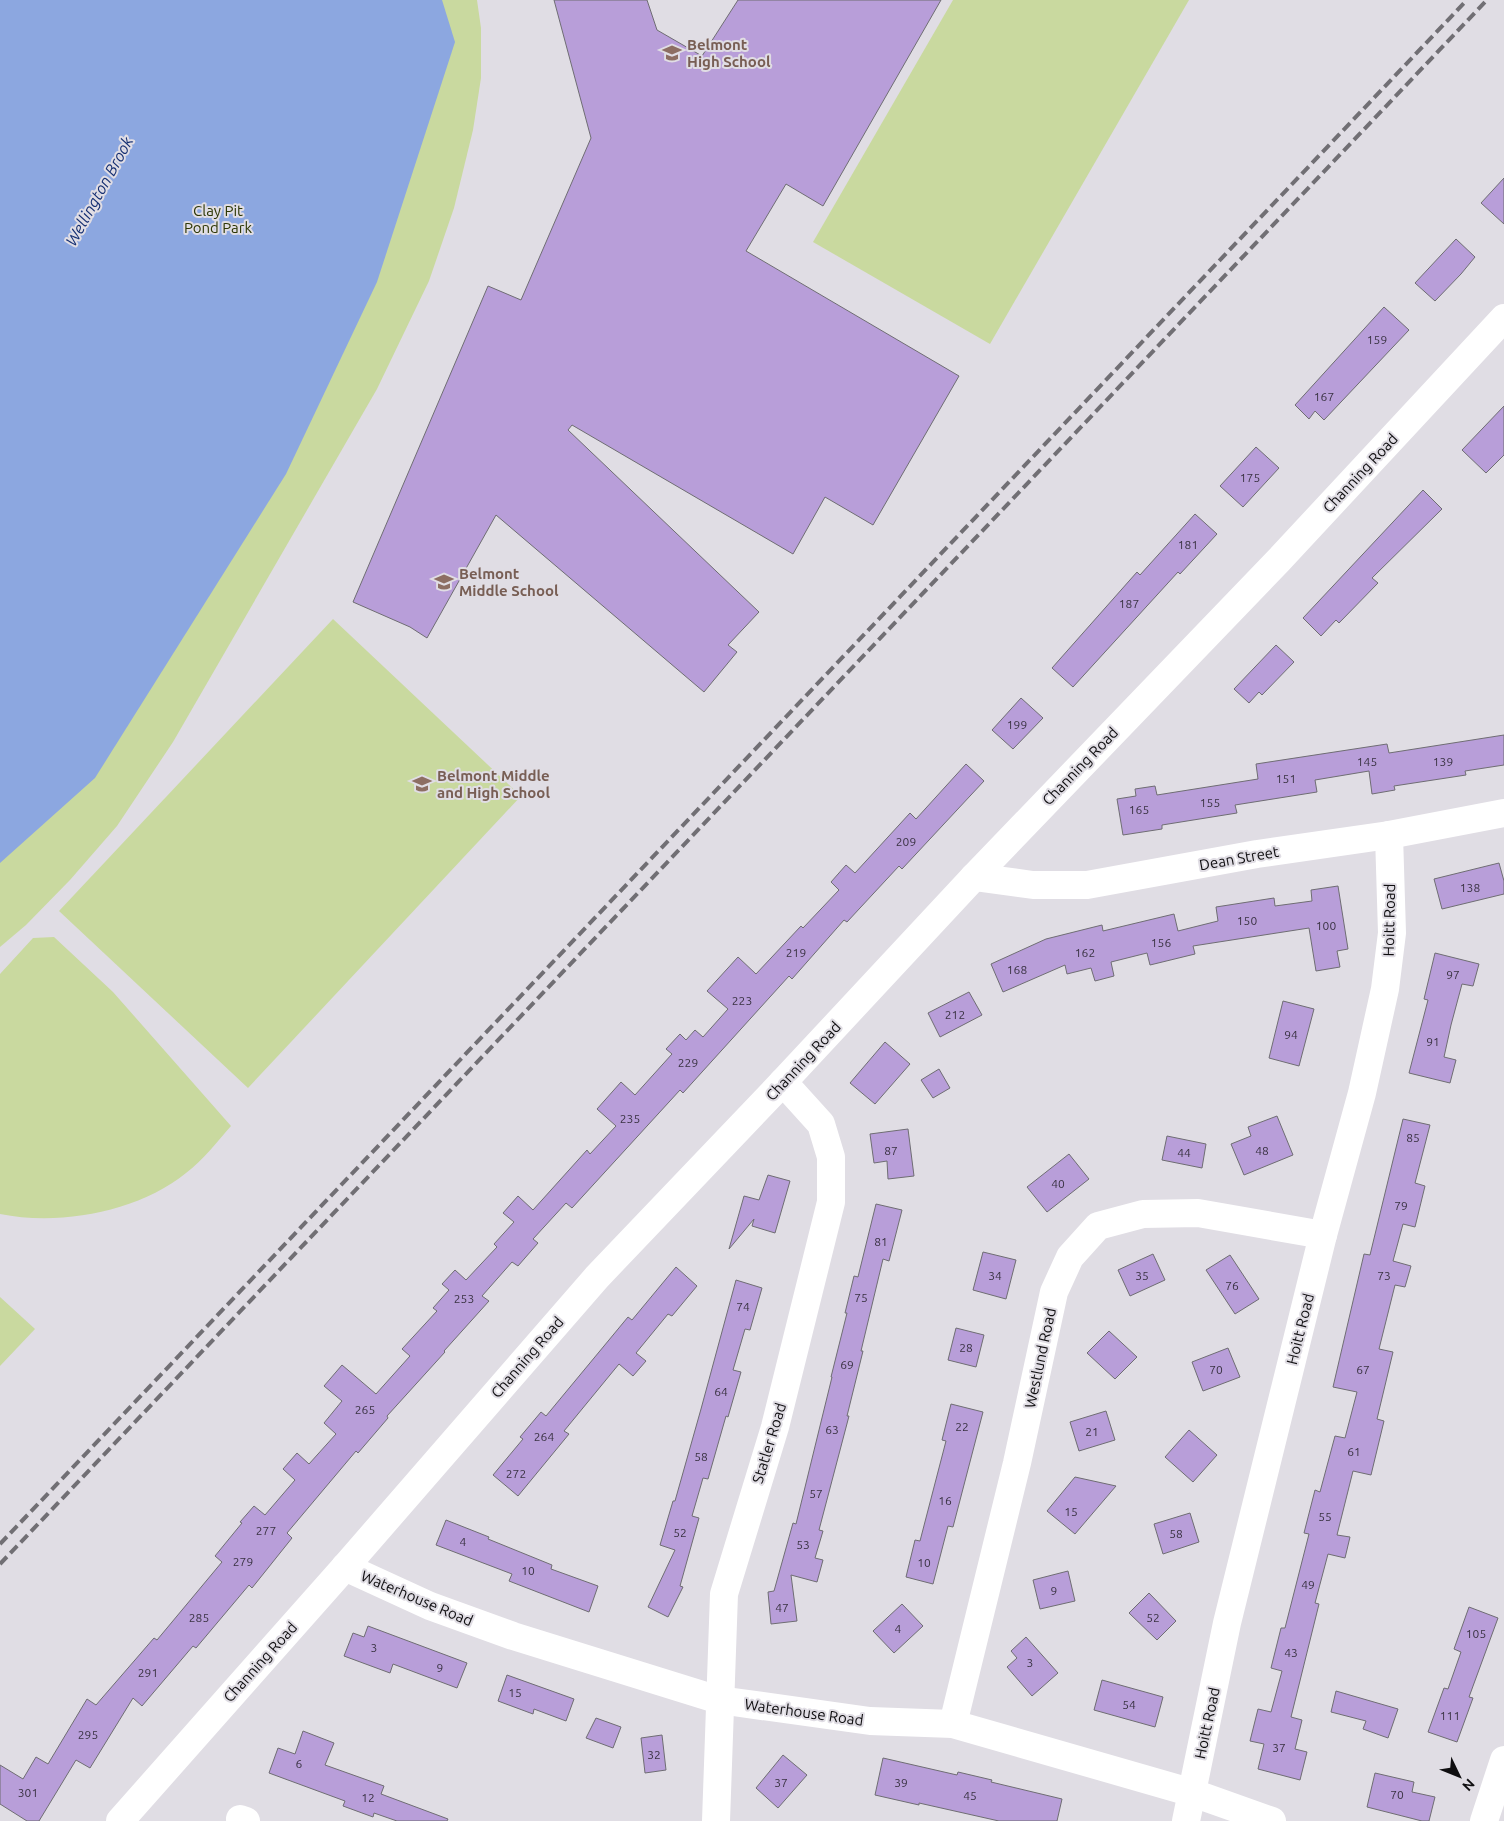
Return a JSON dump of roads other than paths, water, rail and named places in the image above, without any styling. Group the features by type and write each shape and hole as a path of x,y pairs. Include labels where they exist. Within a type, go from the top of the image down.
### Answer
{"street":[{"name":"Channing Road","path":"120,1821 345,1567 597,1277 783,1082 974,877 1278,561 1504,318"},
{"name":"Dean Street","path":"974,877 1034,885 1087,885 1257,854 1388,835 1504,813"},
{"name":"Hoitt Road","path":"1186,1821 1227,1623 1323,1235 1362,1092 1384,989 1392,933 1388,835"},
{"name":"Statler Road","path":"716,1821 724,1594 775,1427 831,1202 831,1157 821,1124 783,1082"},
{"name":"Westlund Road","path":"953,1724 1017,1463 1054,1292 1070,1257 1098,1226 1143,1214 1198,1213 1323,1235"},
{"name":"Waterhouse Road","path":"345,1567 430,1606 513,1636 720,1700 870,1721 953,1724 1193,1793 1272,1821"},
{"path":"1484,1821 1504,1760"}],"water":[{"name":"Clay Pit Pond Park","path":"0,0 442,0 455,42 377,282 286,474 95,778 0,863"}],"railway":[{"path":"0,1544 1467,0"},
{"path":"0,1564 1487,0"}],"place":[{"name":"Belmont High School","path":"672,53"},
{"name":"Belmont Middle School","path":"444,582"},
{"name":"Belmont Middle and High School","path":"422,784"}],"water label":[{"name":"Wellington Brook","path":"99,191"}]}
